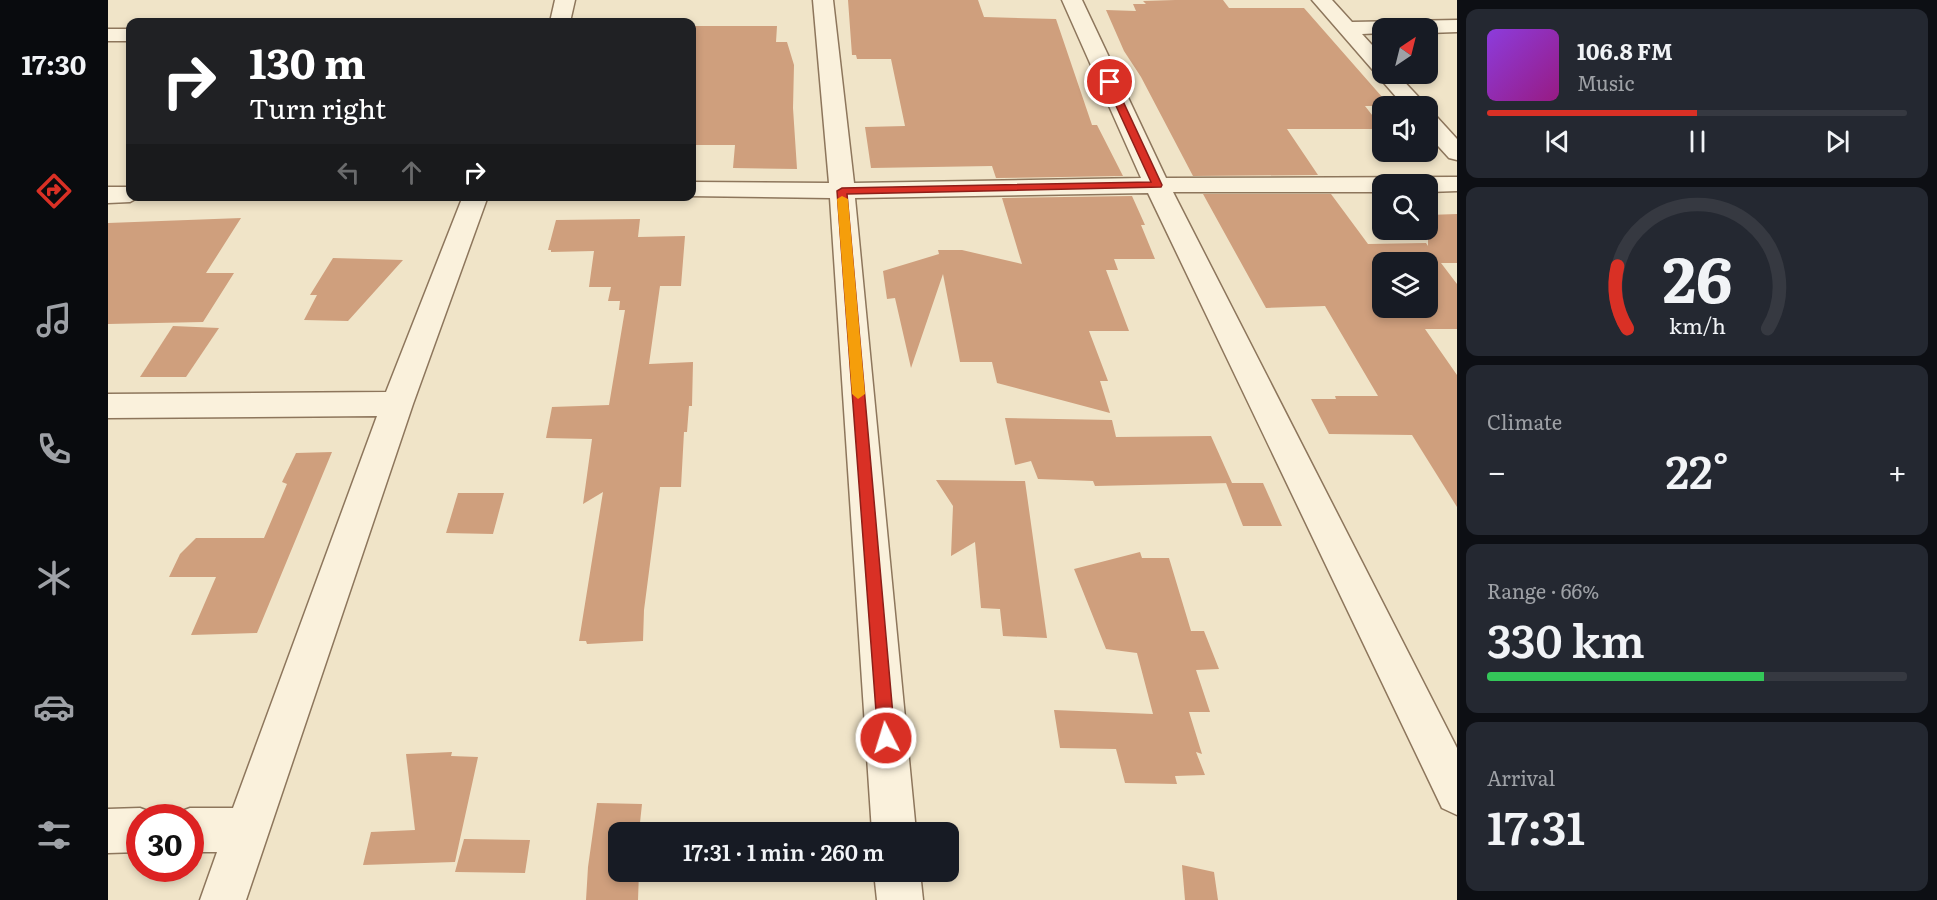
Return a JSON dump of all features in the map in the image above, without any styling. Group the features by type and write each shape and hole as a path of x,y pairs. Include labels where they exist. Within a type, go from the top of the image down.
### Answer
{"street":[{"path":"561,18 565,0"},
{"path":"823,0 842,191 893,822"},
{"path":"1071,0 1157,185 1457,793"},
{"path":"1322,0 1372,58"},
{"path":"1346,28 1457,26"},
{"path":"108,35 126,35"},
{"path":"1395,84 1407,96"},
{"path":"1438,132 1457,153"},
{"path":"696,190 842,191 1157,185 1457,184"},
{"path":"108,195 126,194"},
{"path":"223,900 397,404 474,201"},
{"path":"108,406 397,404"},
{"path":"108,831 126,830"},
{"path":"204,830 249,830"},
{"path":"898,882 900,900"}],"building":[{"path":"848,0 978,0 984,17 1056,19 1092,125 1097,125 1123,176 996,178 992,166 871,168 865,127 905,126 891,59 857,59 856,55 852,55"},
{"path":"1223,0 1229,8 1304,8 1381,96 1372,96 1372,106 1365,106 1372,115 1372,129 1287,129 1318,175 1193,176 1141,77 1124,51 1106,10 1136,11 1133,4 1146,4 1143,1"},
{"path":"696,26 777,26 776,42 787,42 794,65 793,108 797,169 733,168 735,145 696,145"},
{"path":"1203,194 1331,194 1368,244 1426,243 1428,246 1428,240 1438,240 1438,215 1457,214 1457,263 1441,263 1457,284 1457,329 1425,329 1457,375 1457,507 1412,435 1329,434 1311,399 1336,399 1335,396 1378,396 1325,306 1266,308"},
{"path":"1132,196 1145,225 1141,225 1155,259 1114,259 1118,270 1106,270 1129,331 1089,331 1108,381 1100,381 1110,413 997,383 992,362 960,362 943,274 911,368 895,298 887,299 883,271 939,254 938,250 962,250 1022,264 1002,198"},
{"path":"241,218 206,273 234,273 203,322 108,324 108,223"},
{"path":"640,219 638,237 685,236 681,286 660,286 649,364 693,362 692,406 689,406 687,432 684,432 681,487 660,487 644,610 643,641 587,644 586,641 579,641 603,492 583,504 592,439 546,438 552,407 609,405 625,310 619,310 620,301 608,301 611,287 589,287 594,251 551,252 548,250 556,220"},
{"path":"333,258 403,260 348,321 304,320 317,295 310,295"},
{"path":"173,326 219,328 186,377 140,377"},
{"path":"1005,418 1112,420 1116,437 1211,436 1232,483 1095,486 1093,481 1038,479 1031,461 1015,465"},
{"path":"332,452 257,633 191,635 216,577 169,577 180,554 196,538 264,538 287,484 282,482 296,453"},
{"path":"936,480 1025,481 1047,638 1003,636 1000,609 981,608 975,542 951,556 953,506"},
{"path":"1226,483 1263,483 1282,526 1243,526"},
{"path":"458,493 504,493 493,534 446,533"},
{"path":"1140,552 1142,558 1169,558 1191,631 1204,631 1219,669 1196,670 1210,712 1189,712 1202,754 1196,752 1205,775 1175,776 1177,784 1125,783 1116,749 1060,748 1054,710 1153,714 1137,653 1106,649 1074,569"},
{"path":"452,752 451,756 478,757 455,862 363,865 371,832 415,830 406,754"},
{"path":"597,803 642,804 640,822 608,822 608,882 639,882 638,900 586,900"},
{"path":"464,839 530,840 525,873 455,872"},
{"path":"1182,865 1214,872 1218,900 1185,900"}],"slow traffic":[{"path":"842,199 858,394"}],"route":[{"path":"886,738 842,191 1157,185 1110,82"}]}
